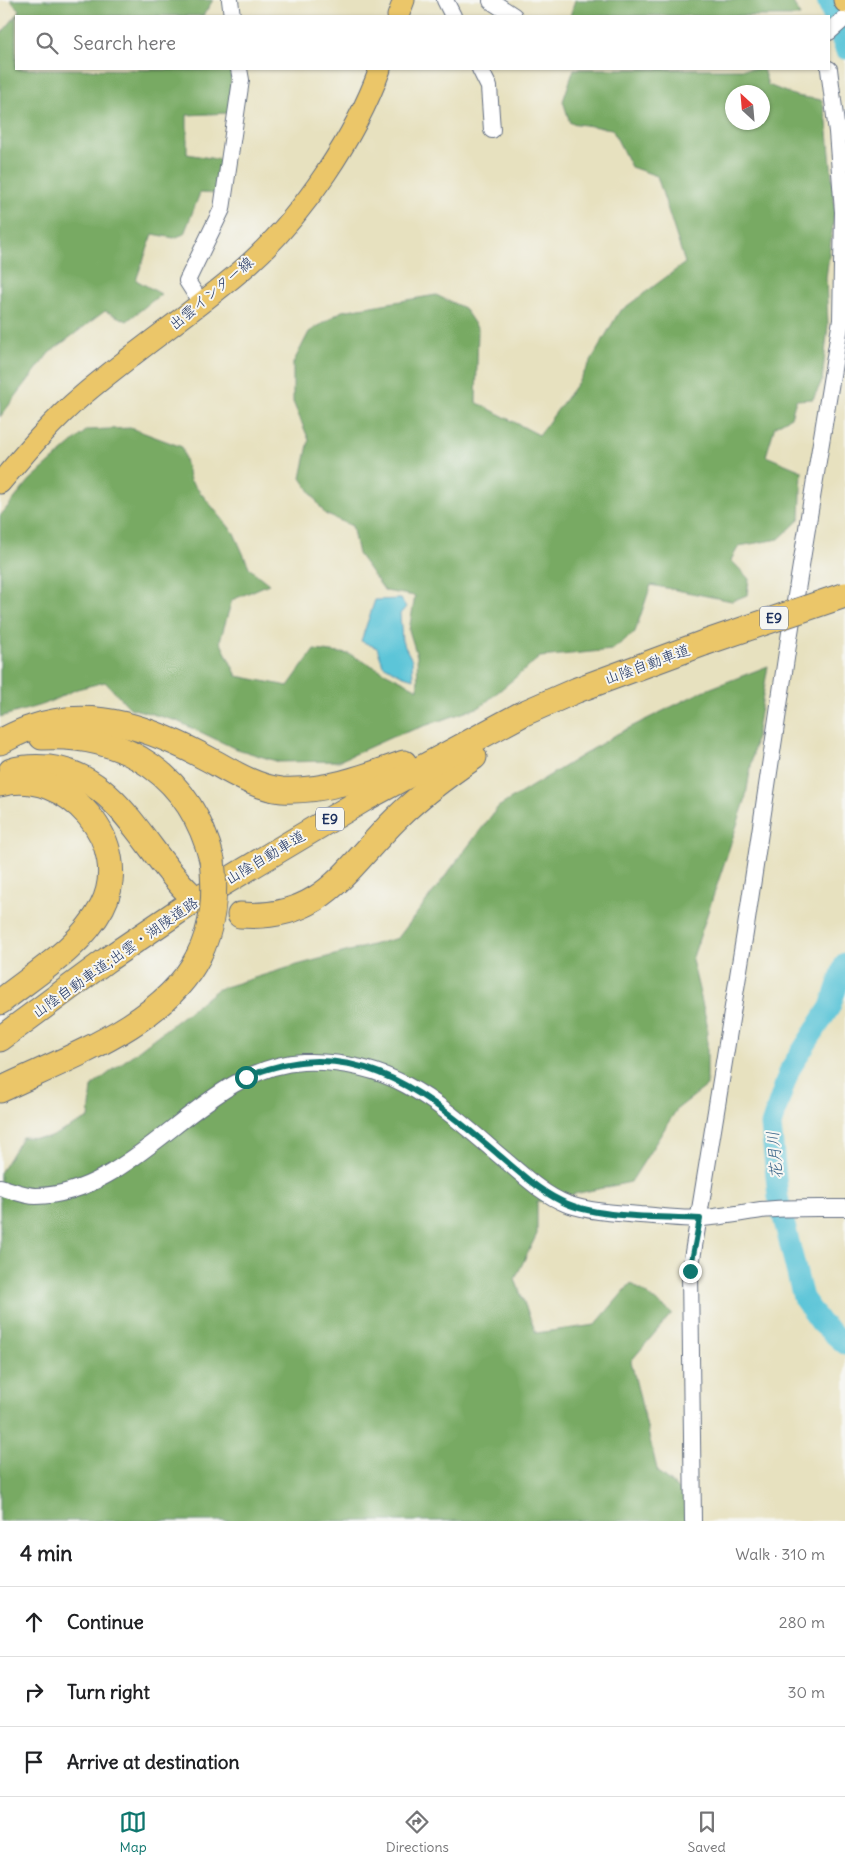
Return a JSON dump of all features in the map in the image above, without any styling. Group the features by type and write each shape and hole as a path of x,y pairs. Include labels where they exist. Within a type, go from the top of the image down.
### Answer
{"highway":[{"name":"山陰自動車道","path":"706,646 845,595"},
{"name":"山陰自動車道","path":"197,893 366,798 577,690 706,646 845,602"},
{"path":"0,742 31,728 56,722 85,719 109,721 143,728 178,742 246,780 280,790 320,789 370,776 524,718"},
{"path":"240,915 259,917 281,914 298,909 315,900 346,874 395,820 436,782 524,718"},
{"path":"0,742 26,737 76,738 119,748 137,756 160,772 185,798 206,837 212,860 214,906 210,928 198,957 180,985 164,1002 118,1033 0,1090"},
{"path":"0,775 17,769 49,768 76,776 94,785 112,799 128,816 163,865 197,893"},
{"path":"0,784 26,783 44,786 77,801 99,827 109,863 109,884 99,911 92,923 76,941 0,1002"},
{"name":"山陰自動車道;出雲・湖陵道路","path":"0,1038 197,893"}],"main road":[{"path":"398,15 404,0"},
{"name":"出雲インター線","path":"0,483 32,444 83,395 251,262 300,209 348,138 380,70"}],"street":[{"path":"230,0 232,15"},
{"path":"445,0 452,15"},
{"path":"488,0 512,15"},
{"path":"830,31 845,18"},
{"path":"201,302 187,281 222,209 240,88 239,70"},
{"path":"480,70 489,87 492,130"},
{"path":"693,1521 690,1271 700,1219 788,645 841,320 842,212 837,132 829,70"},
{"path":"0,1188 35,1196 68,1191 99,1178 127,1161 226,1089 246,1077 268,1068 301,1062 337,1062 367,1067 422,1093 448,1112 541,1190 564,1202 586,1210 700,1219 763,1210 845,1208"}],"green space":[{"path":"10,0 213,0 204,15 17,15 20,11"},
{"path":"575,0 792,0 800,15 570,15"},
{"path":"15,17 15,70 231,70 230,113 187,115 187,154 222,160 219,194 200,193 184,234 174,238 153,234 136,280 161,294 127,321 105,311 49,353 0,417 0,35"},
{"path":"574,70 763,70 768,85 725,85 725,130 770,130 770,86 796,96 822,100 827,121 835,209 826,278 828,326 822,381 813,399 796,400 791,417 775,426 766,456 802,471 800,519 779,539 739,546 731,560 749,579 747,595 732,601 651,585 635,632 612,650 540,657 480,707 392,737 339,761 279,762 234,748 177,721 130,708 105,682 77,689 45,704 0,717 0,516 30,480 87,430 131,428 182,447 190,480 234,533 250,569 269,584 232,600 220,641 237,676 288,686 314,650 349,654 418,689 417,656 409,630 415,596 385,591 358,554 352,526 325,514 301,478 309,440 293,402 293,363 309,332 342,311 436,295 464,308 478,329 476,402 539,435 581,378 619,312 685,263 657,176 631,167 612,129 570,123 563,101"},
{"path":"768,666 745,801 692,960 707,1023 707,1086 677,1109 631,1182 537,1202 537,1234 515,1279 536,1333 595,1325 631,1283 672,1313 631,1361 658,1473 693,1500 690,1521 0,1521 0,1173 22,1137 48,1138 89,1118 92,1086 218,989 297,965 398,938 498,807 617,734 703,691"}],"water":[{"path":"401,599 406,607 400,614 402,641 412,660 413,679 383,665 377,648 361,641 375,600"}],"waterway":[{"path":"827,0 845,49"},
{"name":"花月川","path":"845,963 830,1007 790,1069 771,1125 778,1197 803,1298 821,1323 845,1344"}],"route":[{"path":"246,1077 268,1068 301,1062 337,1062 367,1067 422,1093 448,1112 541,1190 564,1202 586,1210 607,1213 700,1219 690,1271"}]}
